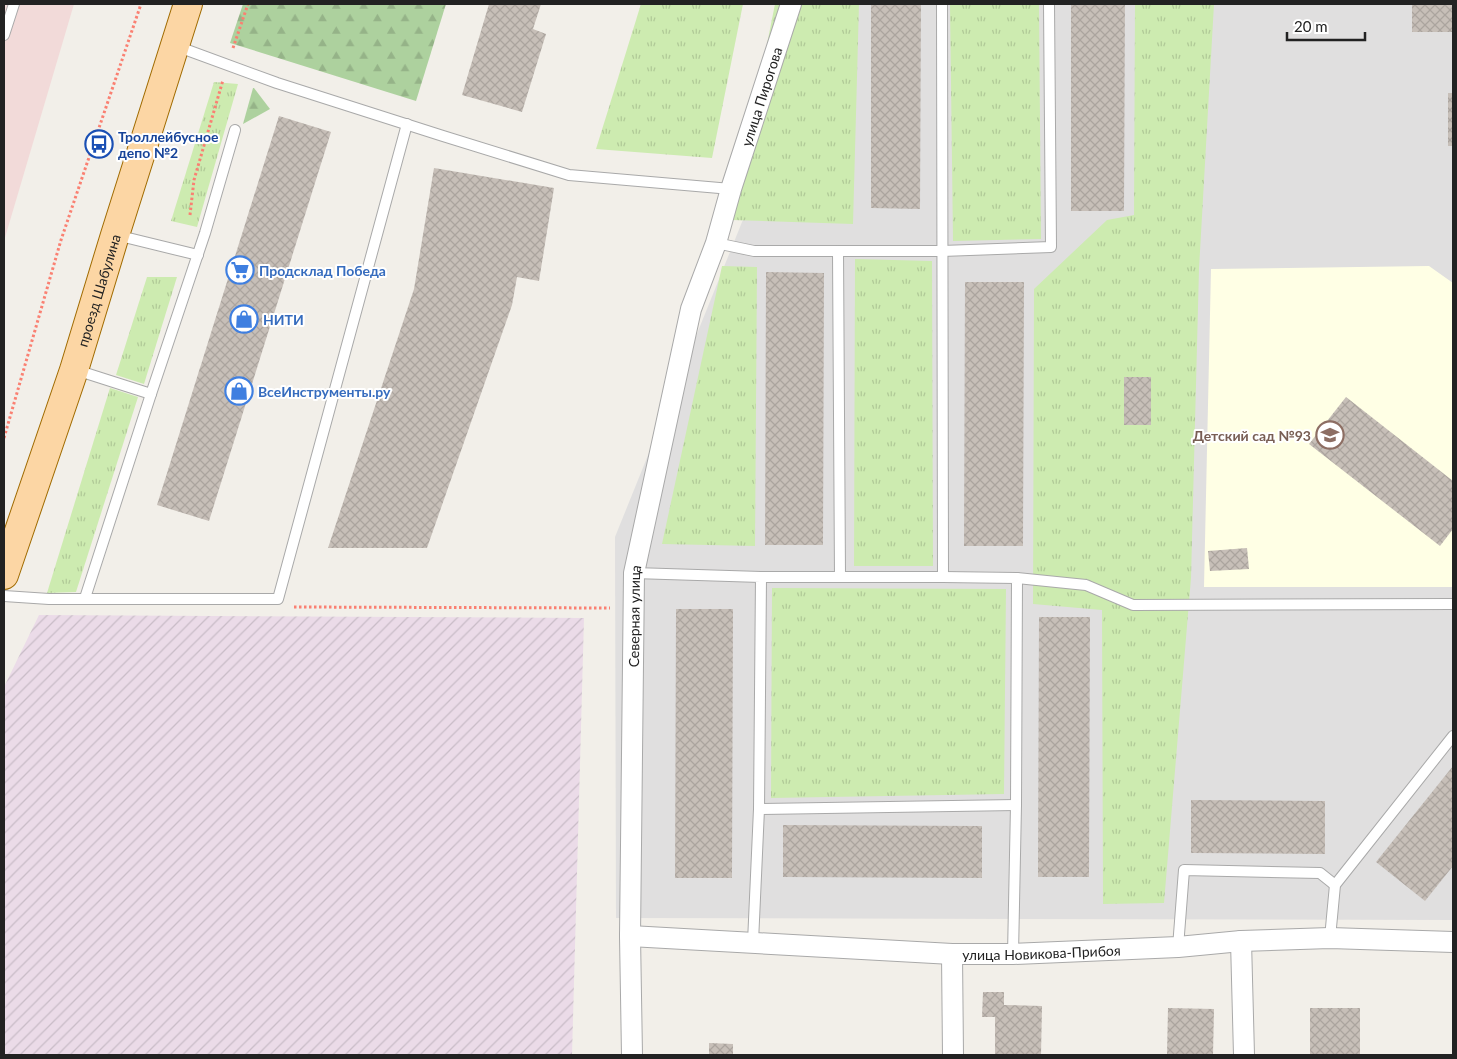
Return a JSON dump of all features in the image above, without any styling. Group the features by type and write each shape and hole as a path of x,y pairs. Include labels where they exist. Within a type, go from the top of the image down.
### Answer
{"main road":[{"name":"проезд Шабулина","path":"4,575 74,370 188,4"}],"street":[{"name":"улица Пирогова","path":"731,189 790,4"},
{"name":"Северная улица","path":"632,1055 630,936 634,573 691,309 716,243 731,189"},
{"name":"улица Новикова-Прибоя","path":"630,936 952,954 1013,954 1330,938 1453,942"},
{"path":"1242,941 1244,1055"},
{"path":"952,954 953,1055"}],"lane":[{"path":"4,35 14,4"},
{"path":"942,4 943,576"},
{"path":"716,243 754,251 942,251 1050,247 1049,4"},
{"path":"174,46 407,124 569,175 731,189"},
{"path":"4,596 49,599 278,599 407,124"},
{"path":"85,598 198,256 235,130"},
{"path":"115,235 198,256"},
{"path":"838,251 840,577"},
{"path":"74,370 151,394"},
{"path":"634,573 761,577 943,576 1017,578 1086,585 1132,605 1453,604"},
{"path":"753,942 759,809 761,577"},
{"path":"1013,954 1017,578"},
{"path":"1330,938 1335,885 1453,736"},
{"path":"759,809 1016,805"},
{"path":"1178,947 1184,870 1320,873 1335,885"}],"path":[{"path":"4,438 61,240 141,4"},
{"path":"178,250 189,216 194,180 248,4"},
{"path":"284,607 634,608"}],"shaded area":[{"path":"4,4 74,4 4,241"},
{"path":"830,4 1453,4 1453,920 616,918 615,537"},
{"name":"Детский сад №93","path":"1429,266 1453,283 1453,587 1204,587 1211,269"},
{"path":"39,615 584,618 572,1055 4,1055 4,687"}],"green space":[{"path":"243,4 446,4 416,101 230,43"},
{"path":"641,4 743,4 712,158 596,149"},
{"path":"775,4 859,4 853,224 732,220"},
{"path":"950,4 1039,4 1041,239 953,241"},
{"path":"1135,4 1214,4 1199,269 1191,578 1164,903 1103,904 1102,610 1033,604 1034,289 1107,220 1134,215"},
{"path":"214,82 238,84 197,227 171,221"},
{"path":"253,88 270,109 243,124"},
{"path":"855,259 932,261 933,566 854,566"},
{"path":"722,266 757,267 755,546 662,544"},
{"path":"147,277 177,277 144,384 116,375"},
{"path":"110,388 138,397 76,592 47,593"},
{"path":"772,588 1006,589 1004,794 771,798"}],"building":[{"path":"489,4 541,4 533,29 546,34 522,112 462,95"},
{"path":"871,4 921,4 920,209 871,208"},
{"path":"1071,4 1125,4 1124,211 1071,211"},
{"path":"1412,4 1453,4 1453,32 1412,32"},
{"path":"1448,93 1453,93 1453,146 1448,146"},
{"name":"НИТИ","path":"279,116 331,132 209,521 157,505"},
{"path":"434,168 554,188 539,281 517,277 512,305 427,548 328,548 414,289"},
{"path":"766,272 824,273 823,545 765,545"},
{"path":"965,282 1024,282 1023,546 964,546"},
{"path":"1124,377 1151,377 1151,425 1124,425"},
{"path":"1346,397 1453,481 1453,529 1440,546 1309,444"},
{"path":"1247,548 1249,569 1210,571 1208,551"},
{"path":"676,609 733,609 732,878 675,878"},
{"path":"1039,617 1090,617 1089,877 1038,877"},
{"path":"1453,766 1453,866 1425,901 1376,862"},
{"path":"1191,800 1325,801 1325,854 1191,853"},
{"path":"783,825 982,826 982,878 783,877"},
{"path":"983,992 1004,992 1004,1005 1042,1006 1041,1055 995,1055 995,1017 982,1017"},
{"path":"1168,1008 1214,1009 1213,1055 1167,1055"},
{"path":"1310,1008 1360,1008 1360,1055 1310,1055"},
{"path":"709,1043 733,1044 733,1055 709,1055"}],"place":[{"name":"Троллейбусное депо №2","path":"99,144"},
{"name":"Продсклад Победа","path":"240,270"},
{"name":"НИТИ","path":"244,319"},
{"name":"ВсеИнструменты.ру","path":"239,391"},
{"name":"Детский сад №93","path":"1330,435"}]}
